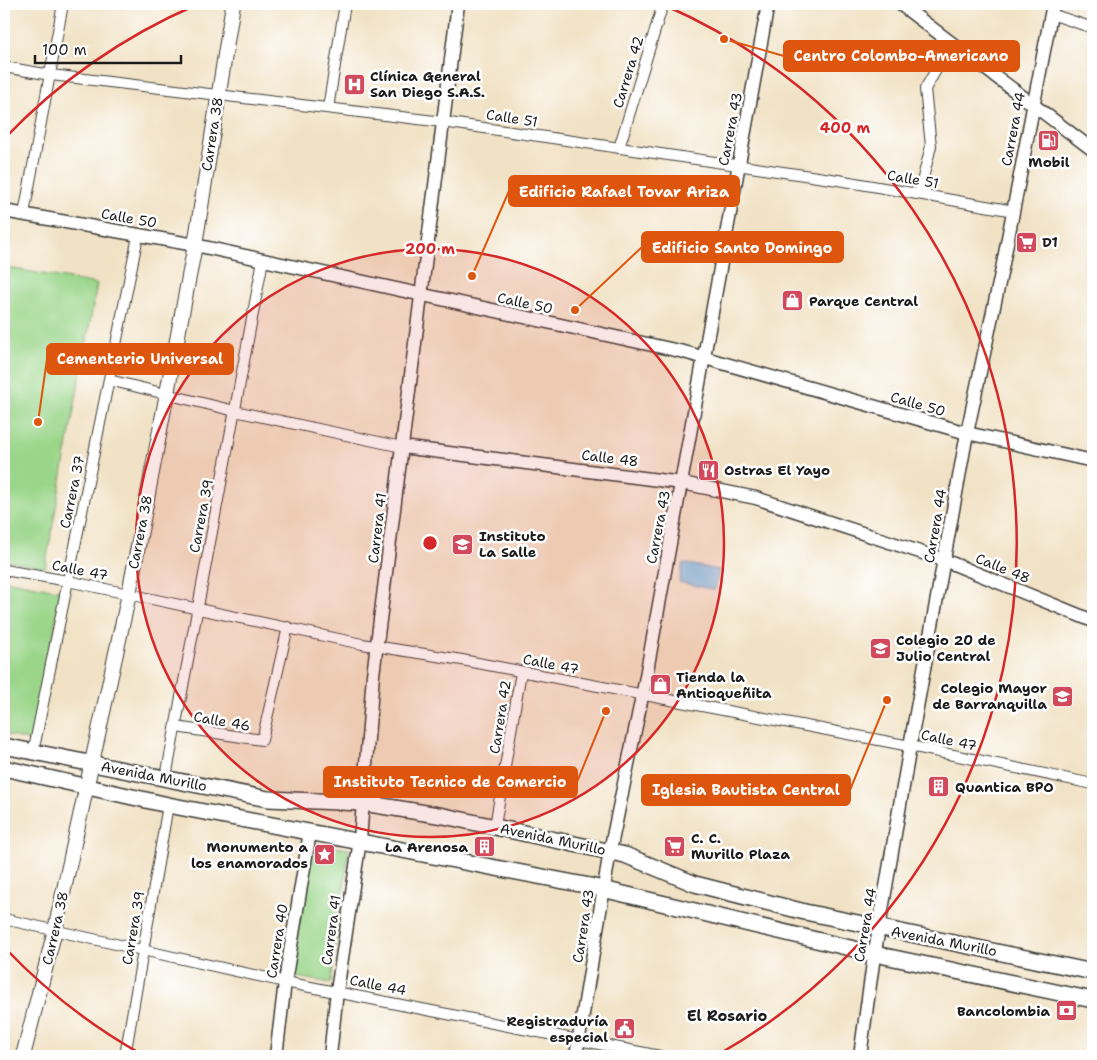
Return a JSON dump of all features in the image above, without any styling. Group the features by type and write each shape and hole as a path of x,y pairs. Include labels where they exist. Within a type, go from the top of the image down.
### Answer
{"main road":[{"name":"Carrera 38","path":"23,1056 55,930 128,594 195,245 233,4"},
{"name":"Avenida Murillo","path":"6,745 33,753 268,799 363,803 495,826 610,851 640,860 712,889 880,928 1093,972"},
{"name":"Avenida Murillo","path":"4,768 168,804 360,840 604,890 875,954 1093,1000"}],"street":[{"path":"24,214 63,4"},
{"path":"328,108 345,4"},
{"name":"Carrera 41","path":"330,1056 337,991 360,840 373,675 458,4"},
{"name":"Carrera 42","path":"619,148 663,4"},
{"name":"Carrera 43","path":"576,1056 610,851 642,696 682,483 768,4"},
{"path":"900,4 1093,150"},
{"path":"1052,9 1093,28"},
{"name":"Carrera 44","path":"860,1056 910,746 967,434 1014,211 1052,9"},
{"path":"919,194 931,146 925,89 951,44"},
{"name":"Calle 51","path":"4,67 51,75 443,122 739,165 1014,211"},
{"name":"Calle 50","path":"4,211 195,245 704,358 967,434 1093,461"},
{"name":"Carrera 37","path":"33,753 138,236"},
{"name":"Carrera 39","path":"166,778 263,260"},
{"name":"Calle 48","path":"109,380 235,411 402,447 682,483 756,498 944,560 1093,621"},
{"name":"Calle 47","path":"4,570 68,581 196,610 378,646 910,746 1093,784"},
{"name":"Calle 46","path":"176,727 262,740 288,627"},
{"name":"Carrera 42","path":"495,826 521,672"},
{"name":"Carrera 39","path":"126,1056 168,804"},
{"name":"Carrera 40","path":"276,1056 285,982 310,832"},
{"name":"Calle 44","path":"4,918 285,982 660,1056"}],"green space":[{"path":"4,267 97,284 45,568 4,560"},
{"path":"4,580 62,591 31,741 4,734"},
{"path":"312,844 349,849 331,983 291,976"}],"water":[{"path":"683,563 719,570 715,590 679,582"}],"place":[{"name":"Centro Colombo-Americano","path":"724,39"},
{"name":"Clínica General San Diego S.A.S.","path":"354,84"},
{"name":"Mobil","path":"1049,140"},
{"name":"D1","path":"1026,242"},
{"name":"Edificio Rafael Tovar Ariza","path":"472,276"},
{"name":"Parque Central","path":"793,301"},
{"name":"Edificio Santo Domingo","path":"575,310"},
{"name":"Cementerio Universal","path":"38,422"},
{"name":"Ostras El Yayo","path":"708,470"},
{"name":"Instituto La Salle","path":"463,544"},
{"name":"Colegio 20 de Julio Central","path":"880,648"},
{"name":"Tienda la Antioqueñita","path":"660,685"},
{"name":"Colegio Mayor de Barranquilla","path":"1063,696"},
{"name":"Iglesia Bautista Central","path":"887,700"},
{"name":"Instituto Tecnico de Comercio","path":"606,711"},
{"name":"Quantica BPO","path":"939,787"},
{"name":"C. C. Murillo Plaza","path":"675,846"},
{"name":"La Arenosa","path":"484,847"},
{"name":"Monumento a los enamorados","path":"324,855"},
{"name":"Bancolombia","path":"1066,1011"},
{"name":"Registraduría especial","path":"624,1029"}],"district":[{"name":"El Rosario","path":"727,1016"}]}
